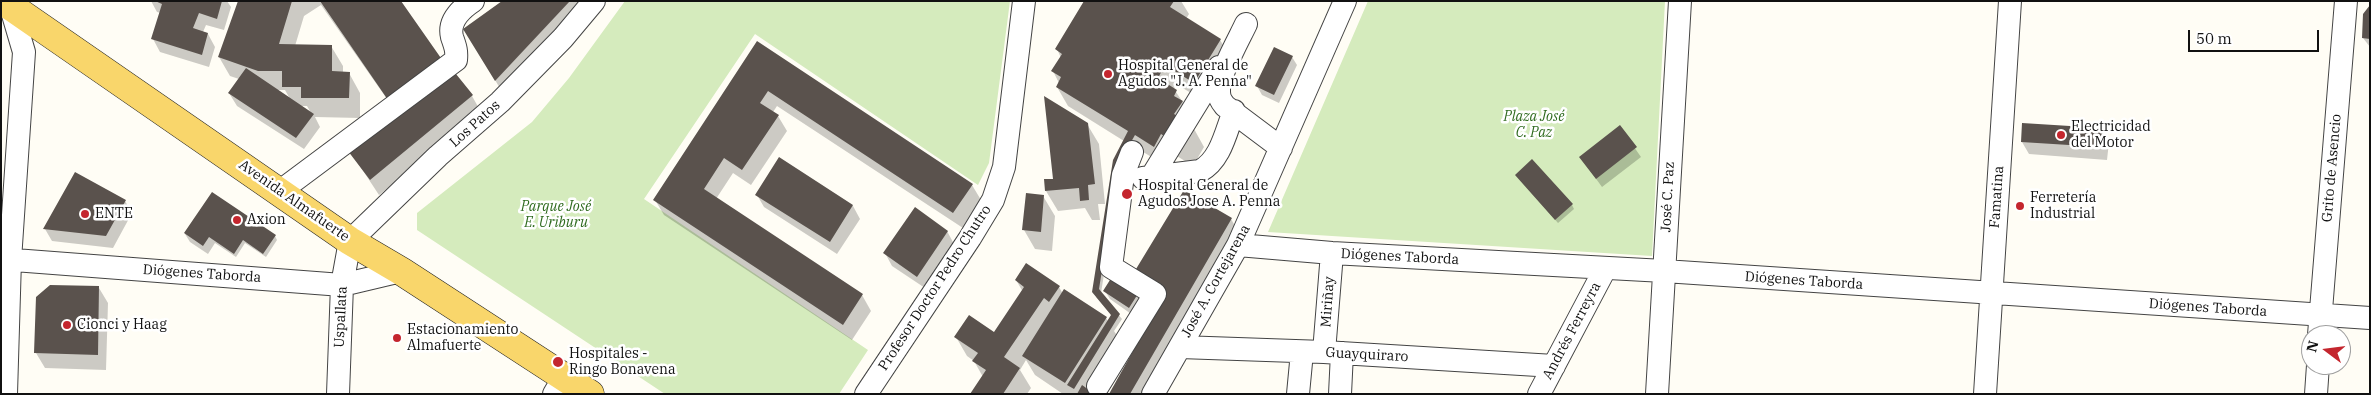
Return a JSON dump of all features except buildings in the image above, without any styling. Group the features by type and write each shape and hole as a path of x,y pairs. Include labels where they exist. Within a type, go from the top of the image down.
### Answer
{"main road":[{"name":"Avenida Almafuerte","path":"7,3 350,241 401,271 559,385 590,394"}],"street":[{"path":"280,192 456,60 458,49 452,35 454,18 473,1"},
{"name":"Los Patos","path":"350,241 438,156 500,102 564,38 594,1"},
{"name":"Profesor Doctor Pedro Chutro","path":"866,394 970,238 993,200 1004,167 1024,1"},
{"name":"José A. Cortejarena","path":"1153,394 1238,245 1345,1"},
{"name":"José C. Paz","path":"1657,394 1680,1"},
{"name":"Famatina","path":"1985,394 2010,1"},
{"name":"Grito de Asencio","path":"2320,325 2346,1"},
{"path":"6,394 5,260 24,52 7,3"},
{"path":"1246,24 1218,89 1220,99 1225,106 1285,138"},
{"path":"1152,176 1226,55 1235,48"},
{"path":"1122,186 1152,176 1200,171 1208,167 1215,159 1234,111"},
{"path":"1098,386 1155,294 1111,267 1122,186 1132,152"},
{"name":"Uspallata","path":"338,394 342,285 350,241"},
{"name":"Diógenes Taborda","path":"1238,245 1332,253 1664,271 1991,294 2320,325 2370,318"},
{"name":"Miriñay","path":"1298,394 1323,352 1332,253"},
{"name":"Diógenes Taborda","path":"5,260 342,285 401,271"},
{"name":"Andrés Ferreyra","path":"1538,394 1606,269"},
{"name":"Guayquiraro","path":"1180,347 1323,352 1554,366"},
{"name":"Miriñay","path":"1323,352 1340,394"},
{"path":"2316,394 2317,375"}],"green space":[{"name":"Parque José E. Uriburu","path":"625,1 1010,1 989,163 978,185 755,34 644,199 868,350 839,394 665,394 417,230 417,213 532,122 569,78"},
{"name":"Plaza José C. Paz","path":"1368,1 1665,1 1652,256 1268,232"}],"place":[{"name":"Hospital General de Agudos \"J. A. Penna\"","path":"1108,74"},
{"name":"Electricidad del Motor","path":"2061,135"},
{"name":"Hospital General de Agudos Jose A. Penna","path":"1127,194"},
{"name":"Ferretería Industrial","path":"2020,206"},
{"name":"ENTE","path":"85,214"},
{"name":"Axion","path":"237,220"},
{"name":"Cionci y Haag","path":"67,325"},
{"name":"Estacionamiento Almafuerte","path":"397,338"},
{"name":"Hospitales - Ringo Bonavena","path":"558,362"}]}
